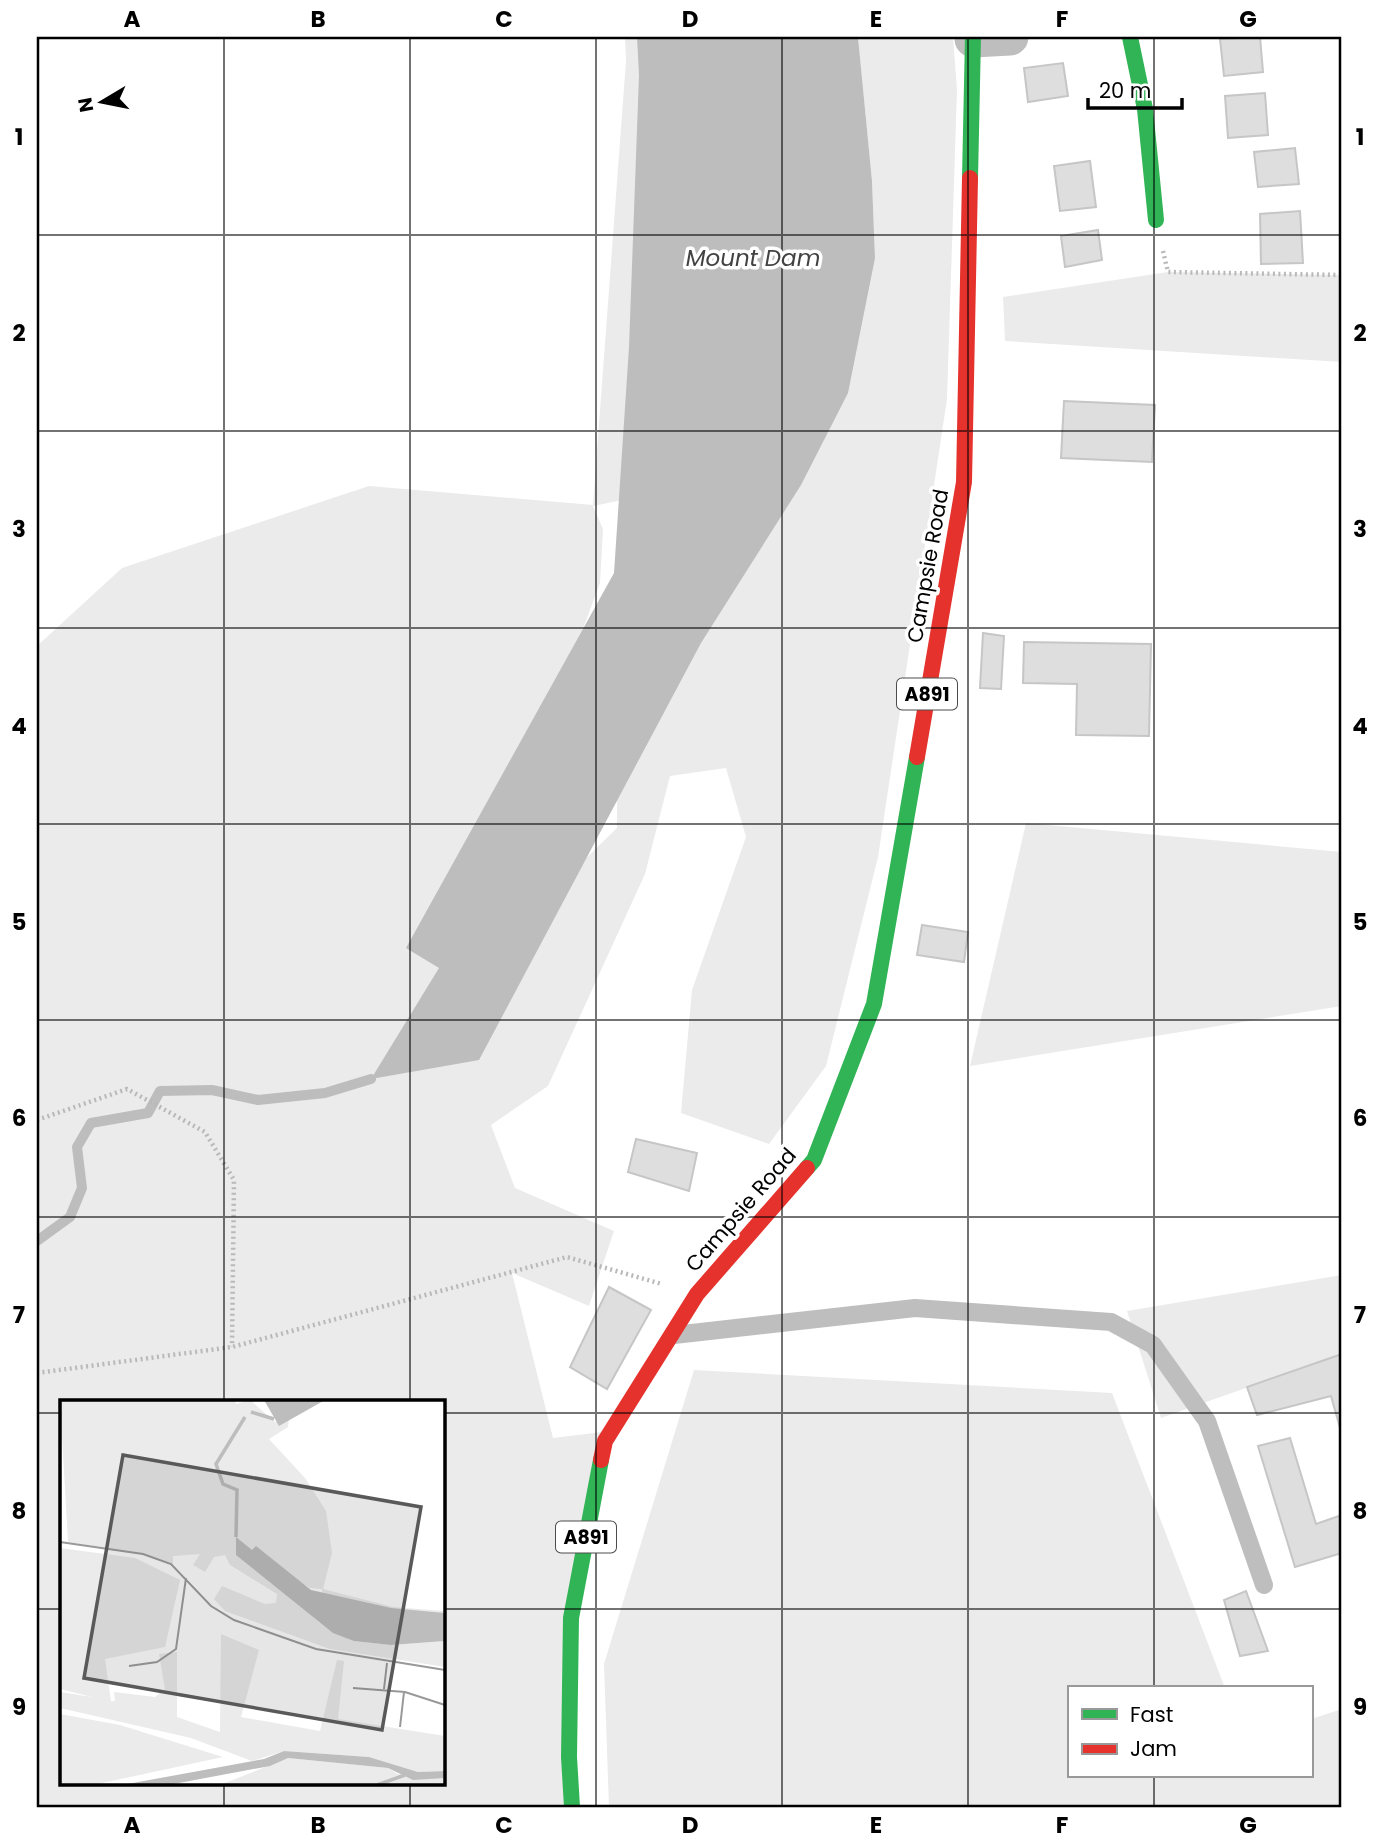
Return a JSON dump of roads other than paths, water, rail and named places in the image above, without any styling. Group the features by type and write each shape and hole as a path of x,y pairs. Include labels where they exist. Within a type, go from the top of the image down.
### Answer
{"main road":[{"path":"1130,37 1145,109 1156,220"},
{"name":"Campsie Road","path":"671,1336 697,1294 814,1160 874,1004 964,482 973,38"},
{"name":"A891","path":"572,1807 569,1757 571,1618 605,1441 671,1336"}],"street":[{"path":"973,38 1010,37"}],"lane":[{"path":"671,1336 915,1308 1111,1322 1153,1345 1207,1421 1264,1585"}],"water":[{"name":"Mount Dam","path":"637,37 858,37 872,181 875,258 848,393 801,485 701,643 479,1060 371,1079 439,968 406,948 614,573 629,347 639,75"}],"waterway":[{"path":"37,1241 70,1217 82,1188 77,1147 91,1123 148,1113 160,1091 212,1090 258,1100 325,1093 371,1079"}]}
